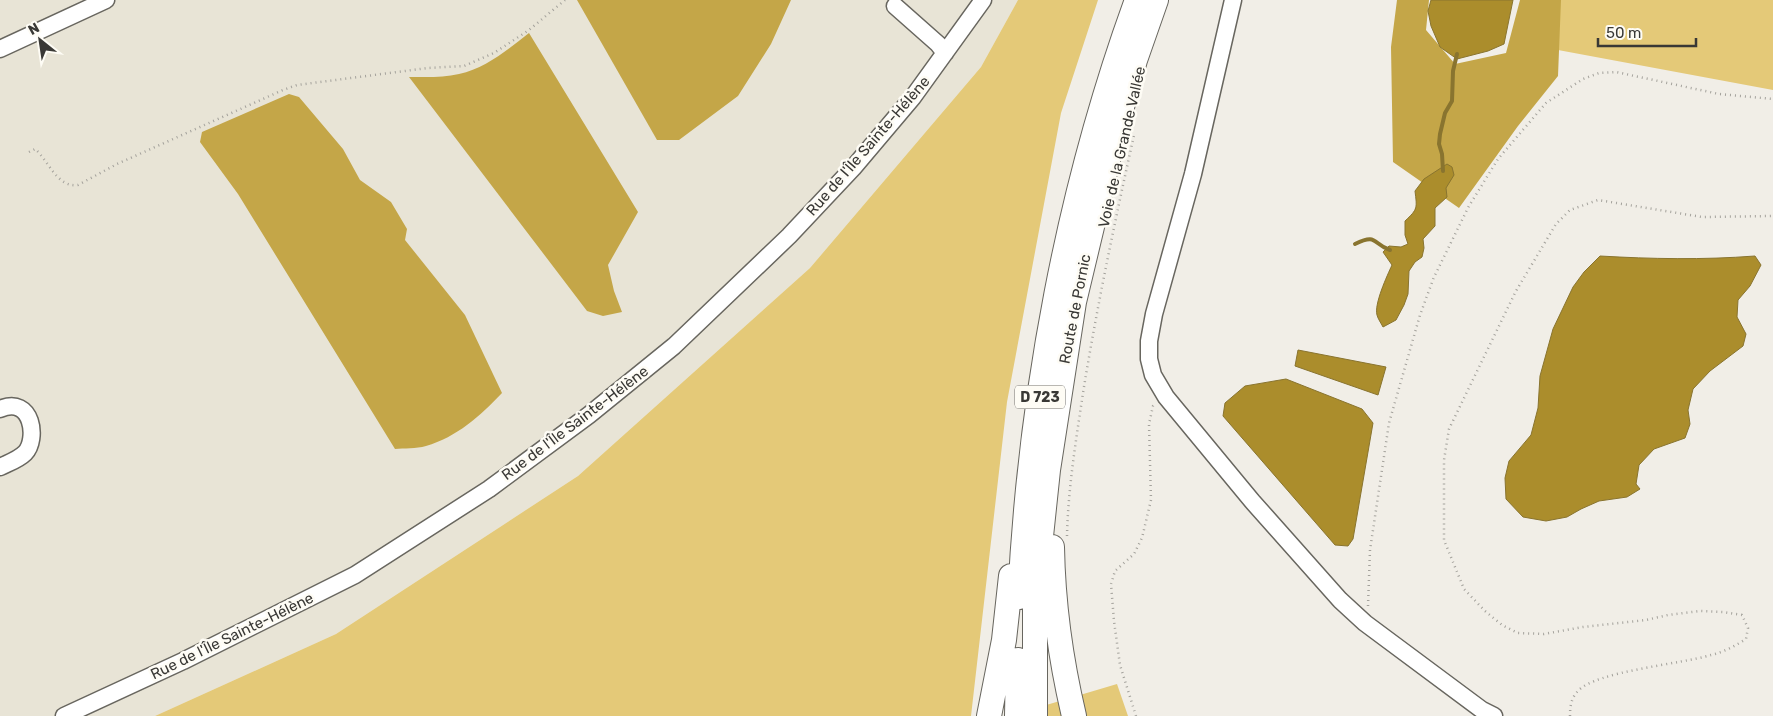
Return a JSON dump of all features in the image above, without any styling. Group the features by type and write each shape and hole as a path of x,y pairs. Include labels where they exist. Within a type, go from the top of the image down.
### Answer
{"highway":[{"name":"Route de Pornic","path":"1017,716 1022,560 1035,433 1057,292 1088,161 1118,56 1137,0"},
{"name":"Route de Pornic","path":"1034,716 1035,593 1053,436 1074,302 1112,142 1156,0"},
{"path":"1053,436 1060,460 1052,548 1055,595 1062,657 1074,716"},
{"path":"989,716 1004,640 1011,576 1022,560"}],"street":[{"path":"0,50 106,0"},
{"name":"Rue de l'Île Sainte-Hélène","path":"64,716 183,661 355,575 489,489 589,415 674,346 789,236 853,168 913,97 983,0"},
{"path":"1233,0 1193,174 1154,314 1148,359 1153,374 1166,397 1252,501 1340,600 1365,623 1482,710 1494,716"},
{"path":"895,6 938,44 945,53"},
{"path":"0,409 13,406 25,410 28,416 31,435 30,445 26,453 0,467"}],"path":[{"path":"29,152 35,149 41,154 59,180 72,186 78,185 117,164 290,87 428,68 464,66 494,54 565,0"},
{"path":"1365,623 1370,550 1390,423 1420,315 1434,277 1469,206 1498,159 1546,103 1584,79 1599,74 1616,72 1719,94 1773,99"},
{"name":"Voie de la Grande Vallée","path":"1067,541 1067,523 1077,432 1093,330 1136,131"},
{"path":"1570,716 1570,704 1578,690 1599,678 1711,655 1732,648 1746,639 1748,628 1742,615 1700,611 1544,634 1518,633 1502,625 1485,611 1464,589 1444,540 1444,460 1450,429 1530,266 1556,224 1570,210 1598,200 1702,216 1773,216"},
{"path":"1136,716 1120,665 1111,584 1115,571 1134,554 1142,538 1151,500 1150,424 1153,406 1166,397"}],"shaded area":[{"path":"0,0 1018,0 981,67 810,268 578,476 336,634 155,716 0,716"},
{"path":"577,0 791,0 771,44 738,96 679,140 657,140"},
{"path":"1018,0 1098,0 1061,113 1007,402 971,716 155,716 336,634 578,476 810,268 981,67"},
{"path":"1397,0 1429,0 1426,30 1455,64 1506,53 1520,0 1561,0 1558,76 1518,126 1459,208 1393,162 1391,47"},
{"path":"1431,0 1513,0 1504,44 1488,51 1457,59 1440,47 1431,26 1428,11"},
{"path":"1560,0 1773,0 1773,90 1558,50"},
{"path":"529,33 638,212 608,265 614,291 622,312 603,316 587,311 409,77 447,76 469,71 496,58"},
{"path":"289,94 299,97 343,149 360,180 391,202 407,229 405,240 465,315 502,393 467,425 437,442 422,447 395,449 238,194 200,142 202,132"},
{"path":"1447,164 1452,167 1454,175 1446,188 1447,197 1435,208 1435,226 1423,239 1422,257 1415,262 1409,271 1408,294 1404,305 1396,320 1383,327 1377,315 1377,304 1392,265 1383,252 1389,246 1401,247 1408,244 1405,235 1405,221 1416,208 1415,191 1424,179"},
{"path":"1600,256 1677,259 1755,256 1761,265 1750,286 1738,300 1737,317 1746,334 1743,346 1710,371 1693,389 1688,410 1690,424 1685,438 1654,449 1639,465 1636,484 1640,489 1627,497 1599,501 1567,517 1546,521 1523,517 1506,499 1505,478 1509,461 1531,435 1538,408 1540,376 1553,329 1573,287 1584,272"},
{"path":"1298,350 1386,367 1378,395 1295,366"},
{"path":"1286,379 1362,409 1373,423 1353,539 1348,546 1335,545 1223,416 1225,403 1245,386"},
{"path":"1117,684 1128,716 1009,716"}],"waterway":[{"path":"1443,171 1442,154 1439,144 1440,134 1445,113 1452,101 1453,71 1457,54"},
{"path":"1355,244 1371,239 1390,250"}]}
